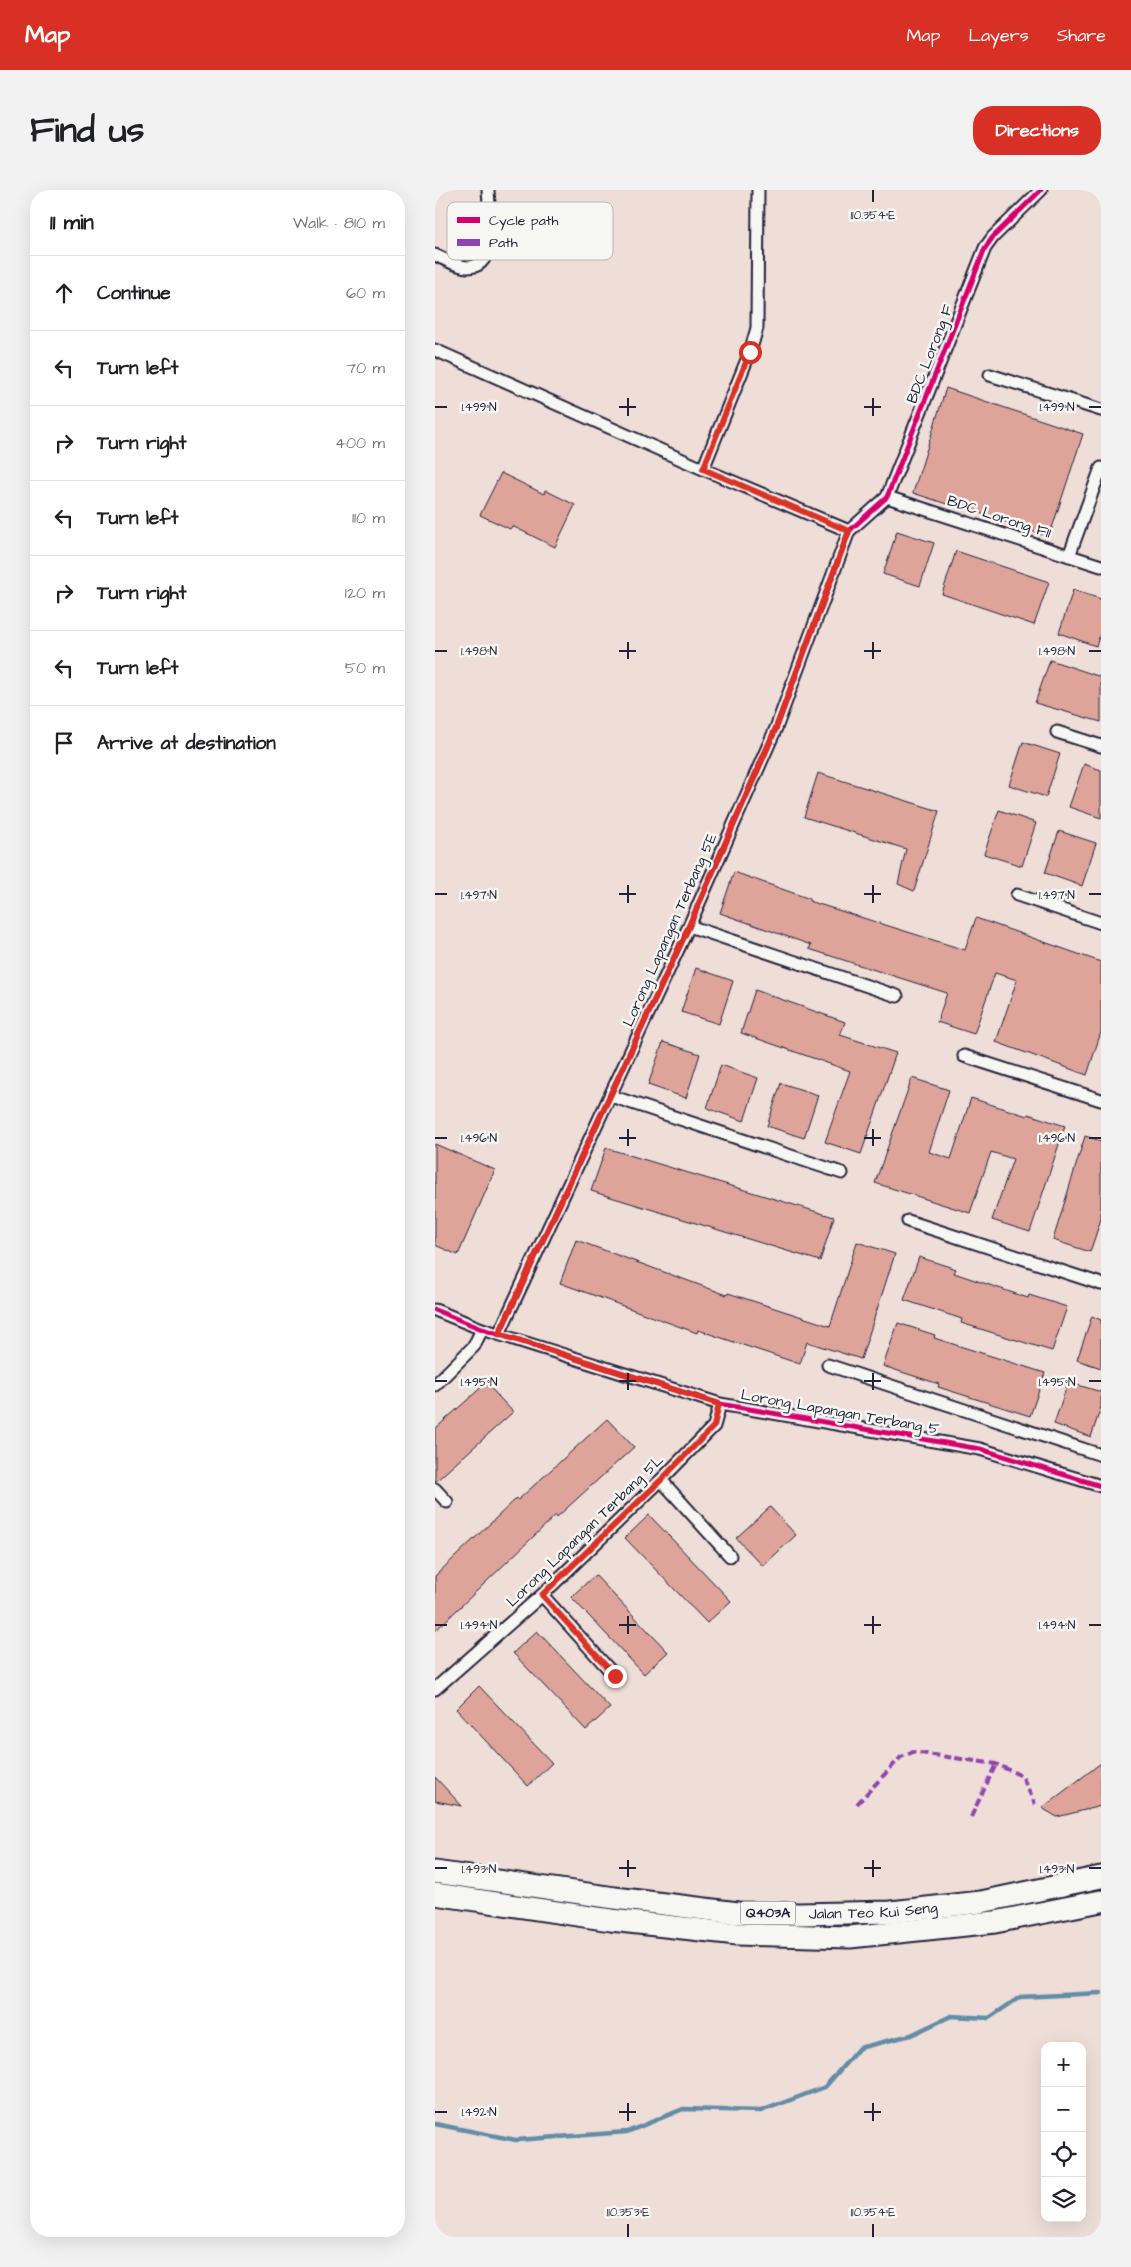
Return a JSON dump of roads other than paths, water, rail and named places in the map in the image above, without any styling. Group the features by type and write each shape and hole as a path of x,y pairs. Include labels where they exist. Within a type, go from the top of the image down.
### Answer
{"highway":[{"name":"Jalan Teo Kui Seng","path":"435,1872 728,1912 781,1914 891,1912 981,1902 1101,1877"},
{"name":"Jalan Teo Kui Seng","path":"435,1894 611,1920 737,1934 850,1937 995,1922 1101,1901"}],"street":[{"path":"703,469 750,352 757,328 757,190"},
{"name":"BDC Lorong F","path":"849,531 887,497 985,248 993,237 1041,190"},
{"path":"435,255 457,265 467,267 479,265 483,260"},
{"path":"435,350 703,469 849,531"},
{"path":"990,375 1101,410"},
{"path":"1069,556 1101,468"},
{"name":"BDC Lorong F11","path":"887,497 1101,566"},
{"name":"Lorong Lapangan Terbang 5E","path":"499,1334 689,926 776,728 849,531"},
{"path":"1057,732 1101,746"},
{"path":"1017,895 1101,923"},
{"path":"689,926 897,996"},
{"path":"964,1056 1101,1100"},
{"path":"611,1096 842,1173"},
{"path":"908,1221 1101,1284"},
{"name":"Lorong Lapangan Terbang 5","path":"435,1310 482,1329 719,1404 980,1449 1101,1486"},
{"path":"435,1385 474,1346 482,1329"},
{"path":"828,1365 1101,1455"},
{"name":"Lorong Lapangan Terbang 5L","path":"435,1689 542,1595 661,1480 714,1426 719,1404"},
{"path":"661,1480 730,1556"},
{"path":"435,1489 447,1502"},
{"path":"542,1595 615,1676"}],"waterway":[{"path":"435,2124 516,2140 627,2132 683,2109 761,2111 825,2087 859,2048 911,2035 951,2016 989,2018 1020,1997 1101,1993"}]}
